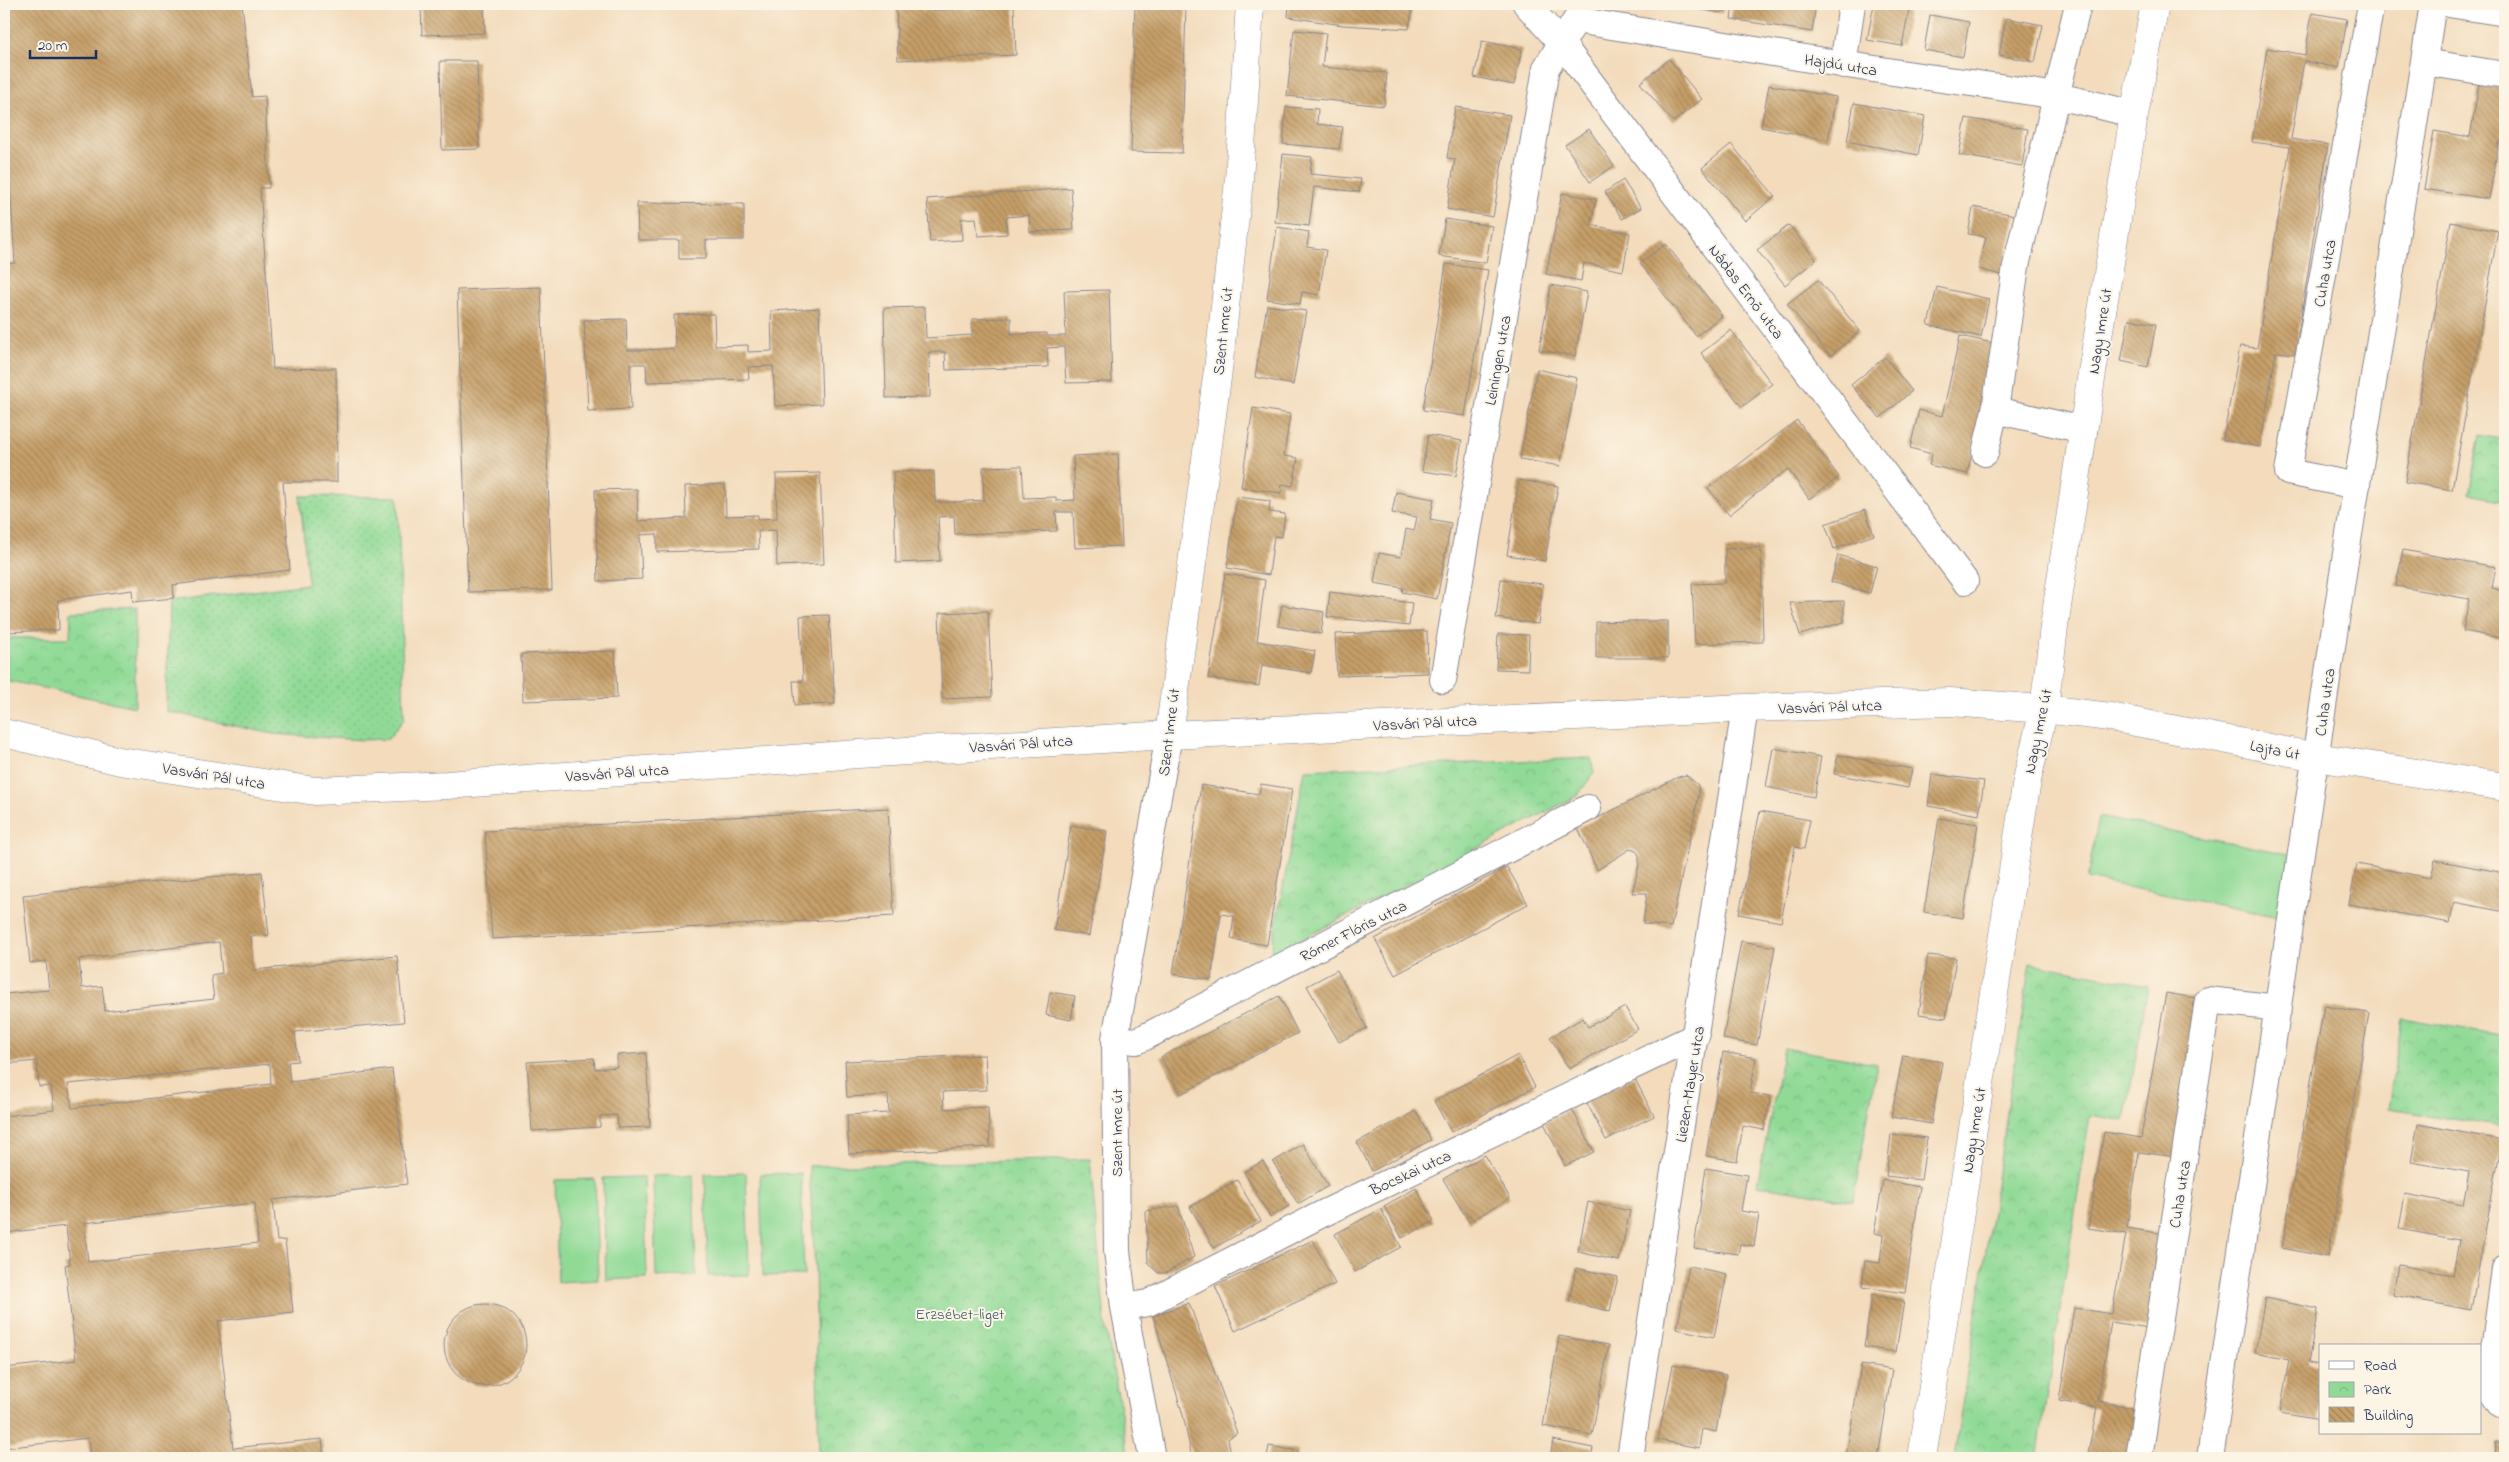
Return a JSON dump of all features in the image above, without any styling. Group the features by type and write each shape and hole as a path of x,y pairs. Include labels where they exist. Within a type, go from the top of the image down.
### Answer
{"main road":[{"name":"Szent Imre út","path":"1169,735 1218,370 1239,180 1250,4"},
{"name":"Nagy Imre út","path":"1922,1458 2026,790 2044,709 2054,628 2084,430 2134,115 2155,4"},
{"name":"Vasvári Pál utca","path":"4,733 120,761 315,790 429,786 868,753 1169,735 1745,708 1950,702 2044,709"},
{"name":"Lajta út","path":"2044,709 2110,717 2316,757 2505,787"}],"street":[{"name":"Nádas Ernő utca","path":"1526,4 1562,44 1965,581"},
{"path":"1843,65 1852,4"},
{"path":"1986,453 1995,410 2016,266 2078,4"},
{"name":"Cuha utca","path":"2357,486 2288,472 2372,4"},
{"name":"Cuha utca","path":"2210,1458 2357,486 2433,4"},
{"path":"2449,4 2505,13"},
{"name":"Hajdú utca","path":"1562,44 1576,20 1843,65 2100,104 2134,115"},
{"name":"Leiningen utca","path":"1443,680 1546,68 1562,44"},
{"path":"2424,62 2505,75"},
{"path":"1995,410 2084,430"},
{"name":"Liezen-Mayer utca","path":"1630,1458 1745,708"},
{"name":"Szent Imre út","path":"1152,1458 1124,1307 1116,1252 1115,1039 1169,735"},
{"name":"Rómer Flóris utca","path":"1115,1039 1136,1041 1145,1037 1588,808"},
{"name":"Cuha utca","path":"2139,1458 2208,1000 2279,1008"},
{"name":"Bocskai utca","path":"1124,1307 1148,1302 1322,1214 1696,1036"},
{"path":"2505,1269 2488,1388 2501,1405 2505,1405"}],"green space":[{"path":"2480,435 2505,440 2505,501 2469,494"},
{"path":"300,496 398,497 404,719 388,739 362,740 273,734 166,711 169,602 308,584"},
{"path":"135,609 135,707 4,680 4,638 70,638 71,612"},
{"path":"1591,758 1594,773 1577,796 1270,956 1305,770"},
{"path":"2099,817 2294,855 2284,918 2087,879"},
{"path":"2030,963 2148,986 2125,1121 2090,1115 2037,1458 1954,1458"},
{"path":"2402,1018 2505,1036 2505,1127 2388,1109"},
{"path":"1784,1048 1877,1064 1853,1201 1757,1185"},
{"name":"Erzsébet-liget","path":"1090,1159 1105,1323 1129,1458 819,1458 815,1268 809,1166"},
{"path":"746,1173 749,1275 708,1276 705,1174"},
{"path":"801,1173 804,1275 763,1276 760,1174"},
{"path":"693,1175 696,1276 656,1277 653,1176"},
{"path":"644,1177 647,1278 606,1280 603,1178"},
{"path":"595,1179 598,1280 558,1282 555,1180"}],"building":[{"path":"4,4 242,4 252,97 265,96 269,188 260,188 273,369 336,368 337,482 283,482 290,570 173,585 174,598 133,602 132,590 58,600 59,630 4,632 4,264 15,263 9,166 4,167"},
{"path":"421,4 484,4 485,33 422,35"},
{"path":"896,4 923,4 923,11 1014,7 1016,55 898,60"},
{"path":"1135,4 1186,4 1182,153 1131,152"},
{"path":"1289,4 1413,4 1409,29 1343,25 1288,17"},
{"path":"1665,4 1724,4 1722,13"},
{"path":"1733,4 1816,4 1812,32 1731,19"},
{"path":"1874,4 1910,4 1902,46 1867,40"},
{"path":"2312,13 2347,19 2339,68 2304,61 2291,139 2328,145 2295,354 2276,352 2260,447 2223,440 2240,346 2257,348 2290,147 2252,142 2267,48 2305,55"},
{"path":"1930,15 1969,22 1963,57 1924,50"},
{"path":"2006,18 2043,25 2035,62 1999,55"},
{"path":"1294,30 1326,33 1322,67 1387,73 1384,106 1287,96"},
{"path":"1482,41 1522,49 1514,85 1474,77"},
{"path":"1669,59 1702,99 1673,122 1640,83"},
{"path":"440,61 477,61 479,149 442,150"},
{"path":"2479,84 2505,88 2505,143 2499,142 2489,199 2424,189 2434,131 2470,137"},
{"path":"1769,85 1836,97 1828,140 1761,127"},
{"path":"1854,103 1925,116 1918,155 1847,141"},
{"path":"1286,107 1318,109 1317,124 1343,127 1339,149 1283,144"},
{"path":"1455,107 1510,115 1493,217 1447,209 1455,159 1447,158"},
{"path":"1966,118 2028,129 2022,166 1959,155"},
{"path":"1589,129 1614,166 1590,182 1565,145"},
{"path":"1731,144 1775,196 1745,221 1702,168"},
{"path":"1283,154 1312,157 1310,174 1361,179 1359,192 1314,187 1309,226 1275,222"},
{"path":"1623,180 1641,208 1622,219 1605,192"},
{"path":"1071,188 1074,230 1030,232 1029,215 1006,217 1007,234 978,236 976,218 961,219 962,240 930,242 927,199"},
{"path":"1562,193 1596,199 1591,225 1630,233 1623,271 1584,263 1581,281 1546,274"},
{"path":"637,203 744,204 744,240 706,240 706,259 679,259 679,240 638,240"},
{"path":"1973,207 2015,215 2002,275 1978,269 1986,237 1968,234"},
{"path":"1445,219 1492,226 1486,263 1439,256"},
{"path":"2451,222 2498,231 2452,490 2405,482"},
{"path":"1789,225 1816,260 1785,285 1757,250"},
{"path":"1277,227 1309,232 1307,247 1326,250 1319,295 1302,292 1300,304 1267,299"},
{"path":"1666,244 1722,316 1696,336 1640,263"},
{"path":"1446,264 1488,270 1465,416 1423,410"},
{"path":"1818,280 1860,331 1830,356 1787,304"},
{"path":"1551,285 1587,292 1575,356 1539,350"},
{"path":"541,287 552,590 468,592 457,290"},
{"path":"1937,287 1989,299 1981,337 1928,325"},
{"path":"1109,290 1112,382 1066,383 1064,347 1047,348 1048,367 946,370 945,352 929,352 930,397 886,398 884,308 925,307 926,338 972,335 972,319 1011,318 1011,334 1047,333 1047,336 1066,336 1064,291"},
{"path":"1267,305 1306,311 1293,385 1255,377"},
{"path":"819,308 822,404 775,406 773,366 748,367 749,379 647,382 646,364 630,364 631,409 588,411 584,320 626,319 627,350 646,350 675,348 674,315 714,314 715,346 748,345 748,352 772,351 771,311"},
{"path":"2129,319 2156,324 2148,367 2121,361"},
{"path":"1731,330 1772,384 1742,407 1701,353"},
{"path":"1960,336 1998,344 1967,474 1929,465 1932,454 1910,448 1919,410 1942,416"},
{"path":"1885,357 1912,391 1880,418 1851,385"},
{"path":"1537,369 1577,378 1560,466 1520,459"},
{"path":"1253,408 1290,414 1284,456 1298,458 1293,486 1282,484 1281,493 1241,487"},
{"path":"1797,420 1839,477 1809,499 1788,469 1729,515 1708,488"},
{"path":"1428,435 1462,441 1456,476 1422,471"},
{"path":"1118,454 1122,546 1075,548 1073,512 1056,512 1057,531 955,534 954,516 938,517 940,561 896,563 893,472 934,471 935,502 954,502 984,500 983,467 1022,466 1024,498 1056,497 1056,501 1075,500 1073,456"},
{"path":"820,473 824,564 777,566 776,530 758,531 759,549 657,552 657,534 640,535 642,579 598,581 595,490 637,489 638,521 686,518 685,486 725,484 726,516 758,515 758,519 777,518 776,474"},
{"path":"1519,480 1558,486 1545,561 1507,555"},
{"path":"1396,492 1434,499 1430,519 1451,523 1437,599 1402,592 1403,588 1374,583 1379,553 1401,557 1406,529 1414,531 1417,517 1392,513"},
{"path":"1237,497 1270,501 1269,512 1285,514 1282,537 1274,536 1269,575 1227,568"},
{"path":"1865,510 1874,535 1834,549 1825,524"},
{"path":"1761,547 1763,642 1695,644 1692,584 1725,583 1725,549"},
{"path":"2403,550 2496,567 2492,588 2505,590 2505,639 2463,631 2469,599 2396,586"},
{"path":"1838,555 1877,566 1870,593 1831,582"},
{"path":"1225,574 1265,580 1257,641 1315,651 1311,673 1262,665 1259,686 1208,678"},
{"path":"1501,579 1543,584 1538,624 1496,618"},
{"path":"1330,592 1412,603 1409,626 1327,617"},
{"path":"1844,601 1844,622 1800,635 1790,603"},
{"path":"1282,605 1324,612 1321,634 1278,626"},
{"path":"988,611 992,697 942,699 939,613"},
{"path":"829,615 835,704 795,705 793,681 803,681 800,616"},
{"path":"1668,621 1668,658 1596,658 1596,622"},
{"path":"1427,631 1428,673 1337,676 1335,634"},
{"path":"1498,634 1529,635 1528,670 1496,669"},
{"path":"615,651 617,698 523,701 521,654"},
{"path":"1773,748 1821,757 1814,797 1766,787"},
{"path":"1838,755 1912,769 1908,788 1834,774"},
{"path":"1932,774 1984,781 1979,815 1928,806"},
{"path":"1686,775 1698,785 1699,794 1671,927 1643,924 1647,893 1632,893 1639,865 1639,855 1636,851 1630,849 1597,870 1578,828 1678,777"},
{"path":"1261,784 1292,789 1267,945 1231,939 1234,916 1221,914 1211,980 1173,974 1201,785 1259,794"},
{"path":"888,808 894,916 492,939 485,831"},
{"path":"1760,811 1810,820 1804,849 1795,847 1781,922 1739,914"},
{"path":"1939,818 1978,824 1963,918 1924,912"},
{"path":"1071,825 1107,831 1089,936 1054,930"},
{"path":"2435,860 2505,873 2505,912 2454,902 2450,923 2349,904 2357,864 2431,878"},
{"path":"1507,867 1528,904 1395,975 1375,939"},
{"path":"262,872 269,935 251,936 254,970 397,956 404,1022 295,1032 298,1061 288,1062 290,1082 392,1069 407,1184 273,1200 277,1241 285,1240 293,1312 218,1321 233,1448 322,1439 324,1458 90,1458 88,1438 4,1448 4,1368 76,1360 65,1265 70,1264 66,1226 4,1233 4,1116 54,1110 51,1086 39,1087 37,1061 4,1064 4,994 49,990 46,961 30,963 23,895","holes":["219,942 222,973 211,975 214,999 105,1011 102,986 82,988 79,959","270,1064 271,1084 72,1108 68,1084","255,1203 258,1243 88,1262 84,1223"]},
{"path":"1741,941 1775,947 1757,1045 1723,1039"},
{"path":"1928,955 1956,958 1946,1018 1919,1014"},
{"path":"1337,970 1367,1028 1339,1042 1307,986"},
{"path":"1050,992 1075,996 1071,1020 1046,1015"},
{"path":"2166,993 2201,999 2176,1157 2139,1152 2127,1228 2164,1234 2149,1328 2111,1322 2098,1401 2138,1409 2129,1458 2087,1458 2097,1408 2059,1401 2074,1308 2112,1314 2126,1234 2088,1228 2104,1132 2141,1138"},
{"path":"1279,996 1298,1033 1181,1094 1161,1057"},
{"path":"2324,1006 2369,1013 2328,1257 2282,1248"},
{"path":"1625,1007 1638,1029 1569,1069 1550,1037 1583,1018 1588,1027"},
{"path":"1723,1052 1756,1058 1750,1093 1771,1096 1764,1130 1743,1126 1737,1161 1706,1156"},
{"path":"646,1053 650,1127 618,1128 617,1115 600,1116 600,1127 532,1131 527,1062 594,1058 595,1069 617,1067 617,1055"},
{"path":"985,1055 987,1090 943,1092 944,1109 988,1107 990,1147 849,1154 847,1115 889,1113 888,1095 847,1097 845,1061"},
{"path":"1518,1055 1535,1087 1451,1132 1434,1101"},
{"path":"1903,1055 1942,1062 1931,1124 1891,1117"},
{"path":"1634,1077 1654,1116 1606,1140 1586,1101"},
{"path":"1572,1109 1594,1152 1565,1166 1544,1123"},
{"path":"1416,1111 1431,1140 1372,1171 1357,1142"},
{"path":"2418,1124 2502,1140 2471,1310 2393,1295 2398,1265 2453,1275 2459,1240 2399,1229 2405,1194 2463,1205 2469,1172 2411,1162"},
{"path":"1891,1134 1927,1138 1921,1180 1886,1176"},
{"path":"1303,1144 1328,1186 1298,1204 1273,1162"},
{"path":"1485,1155 1510,1198 1469,1222 1443,1179"},
{"path":"1263,1161 1289,1206 1270,1217 1244,1172"},
{"path":"1706,1168 1747,1175 1741,1211 1759,1214 1754,1246 1740,1244 1738,1254 1694,1248"},
{"path":"1237,1180 1261,1221 1214,1248 1190,1207"},
{"path":"1883,1180 1920,1187 1905,1293 1862,1287 1865,1261 1880,1263 1883,1235 1874,1233"},
{"path":"1416,1188 1434,1221 1402,1238 1384,1206"},
{"path":"1588,1202 1630,1211 1619,1261 1578,1252"},
{"path":"1178,1206 1194,1257 1166,1273 1158,1273 1148,1263 1146,1211"},
{"path":"1381,1209 1401,1247 1355,1272 1335,1234"},
{"path":"1313,1240 1335,1284 1235,1331 1215,1286"},
{"path":"1689,1266 1727,1274 1714,1337 1677,1329"},
{"path":"1576,1268 1618,1277 1610,1311 1569,1302"},
{"path":"1872,1295 1904,1301 1896,1352 1864,1347"},
{"path":"2265,1298 2318,1309 2308,1363 2319,1365 2319,1420 2280,1413 2289,1360 2255,1353"},
{"path":"1189,1303 1237,1433 1228,1439 1231,1453 1267,1458 1192,1458 1183,1415 1153,1316"},
{"path":"485,1304 508,1311 514,1316 519,1322 526,1345 519,1368 514,1374 508,1379 485,1386 462,1379 456,1374 451,1368 444,1345 451,1322 456,1316 462,1311"},
{"path":"1559,1336 1609,1345 1592,1435 1543,1426"},
{"path":"1673,1365 1726,1375 1716,1432 1702,1429 1699,1448 1658,1440"},
{"path":"1861,1365 1892,1370 1878,1458 1846,1457"},
{"path":"1553,1440 1593,1448 1591,1458 1550,1458"},
{"path":"2496,1442 2505,1443 2505,1458 2495,1458"},
{"path":"1269,1446 1298,1451 1296,1458 1267,1458"}]}
